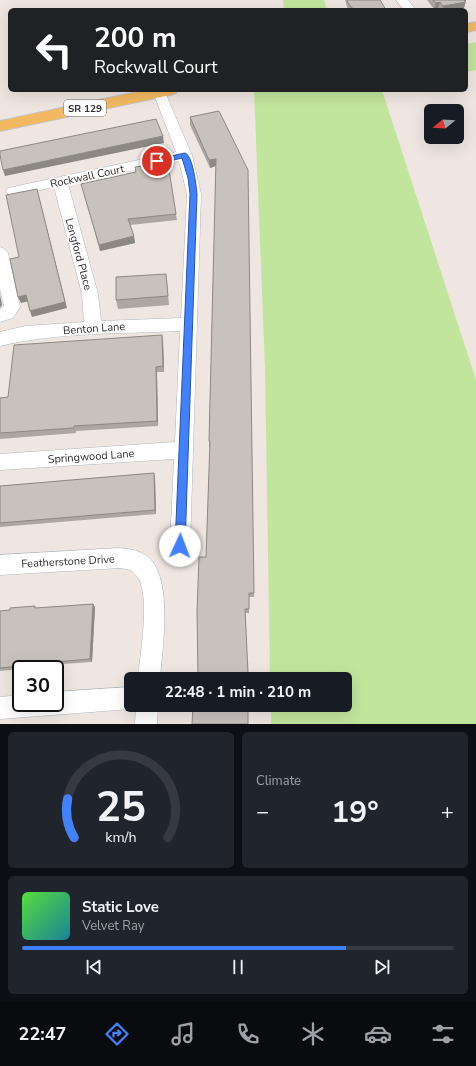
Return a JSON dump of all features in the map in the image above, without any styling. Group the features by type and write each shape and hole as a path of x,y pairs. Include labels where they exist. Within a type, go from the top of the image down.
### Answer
{"main road":[{"name":"SR 129","path":"0,126 159,92"}],"street":[{"path":"402,0 408,8"},
{"path":"164,92 191,172 194,194 180,546"},
{"name":"Rockwall Court","path":"13,191 185,155"},
{"name":"Lengford Place","path":"60,182 90,294 93,327"},
{"path":"0,252 12,307 7,313 0,316"},
{"name":"Benton Lane","path":"0,339 25,334 93,327 188,324"},
{"name":"Springwood Lane","path":"0,462 183,450"},
{"name":"Featherstone Drive","path":"0,565 120,558 135,561 148,575 154,596 149,672"},
{"path":"0,708 124,699"},
{"path":"146,724 147,712"}],"green space":[{"path":"283,0 324,0 326,8 284,8"},
{"path":"476,42 476,70 468,72 468,44"},
{"path":"254,92 383,92 476,380 476,724 271,724 271,712 352,712 352,672 270,672 265,369"}],"building":[{"path":"347,0 380,0 385,8 352,8"},
{"path":"433,0 464,0 466,2 443,6 440,2 436,3"},
{"path":"219,111 248,170 254,593 249,593 249,609 245,609 248,672 198,672 197,612 199,557 206,557 216,159 209,160 190,117"},
{"path":"156,119 163,136 3,170 0,151"},
{"path":"168,163 176,214 128,219 134,236 99,245 81,184 136,172 135,167"},
{"path":"37,189 65,302 30,311 26,295 18,297 10,259 19,257 6,195"},
{"path":"166,274 168,296 116,300 116,277"},
{"path":"162,335 163,366 156,367 157,421 74,426 74,428 0,433 0,398 8,397 14,345"},
{"path":"154,473 155,510 0,523 0,486"},
{"path":"93,604 90,659 64,661 64,660 12,660 12,667 0,668 0,611 10,610 10,608 35,606 35,608"},
{"path":"193,712 248,712 248,724 192,724"}],"route":[{"path":"157,161 185,155 192,178 194,194 180,546"}]}
